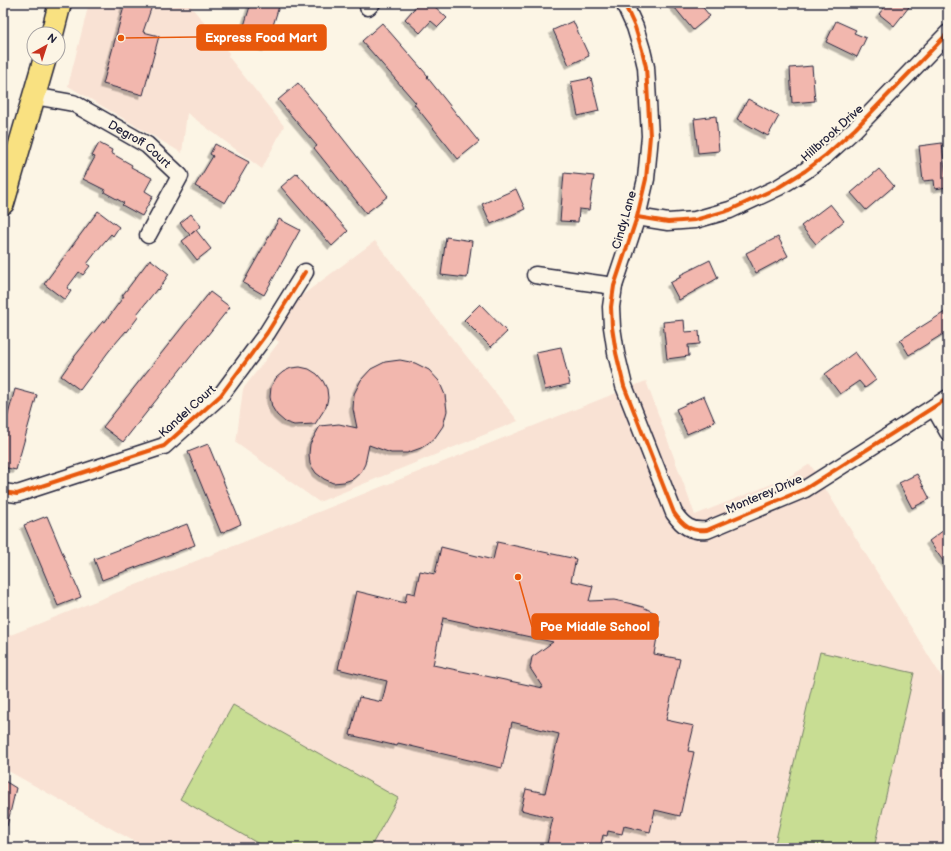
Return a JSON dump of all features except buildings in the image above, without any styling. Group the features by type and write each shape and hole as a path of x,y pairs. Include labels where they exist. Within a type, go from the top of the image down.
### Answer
{"main road":[{"path":"54,26 60,3"},
{"path":"3,203 8,169 34,96 43,66"}],"street":[{"name":"Cindy Lane","path":"624,3 635,27 646,67 646,88 650,115 650,136 646,179 637,217 614,286 611,307 616,353 624,386 644,440"},
{"name":"Hillbrook Drive","path":"637,217 668,222 696,220 730,210 779,187 805,171 826,155 854,129 948,33"},
{"name":"Degroff Court","path":"34,96 72,103 147,145 180,176 148,235"},
{"name":"Kandel Court","path":"3,492 17,494 164,446 221,395 267,333 305,272"},
{"path":"535,275 614,286"},
{"name":"Monterey Drive","path":"644,440 674,512 680,521 690,528 698,531 707,530 805,489 948,398"},
{"path":"934,407 948,432"}],"shaded area":[{"path":"89,3 188,3 229,53 228,56 284,126 262,169 187,113 182,153 68,86"},
{"path":"375,241 518,421 319,502 236,443 243,389 279,342 270,335 297,299"},
{"path":"646,381 695,515 787,478 810,464 948,687 948,848 146,848 3,768 3,638"}],"green space":[{"path":"820,652 914,673 874,848 774,848"},
{"path":"233,705 398,798 370,848 266,848 180,799"}],"cycle path":[{"path":"624,3 635,27 646,67 650,136 646,179 637,217 614,286 611,307 612,327 616,353 624,386 677,518 684,525 692,529 707,530 805,489 948,398"},
{"path":"637,217 668,222 695,220 730,210 779,187 805,171 826,155 855,129 948,33"},
{"path":"3,492 17,494 164,446 221,395 267,333 305,272"}],"place":[{"name":"Express Food Mart","path":"121,38"},
{"name":"Poe Middle School","path":"518,577"}]}
